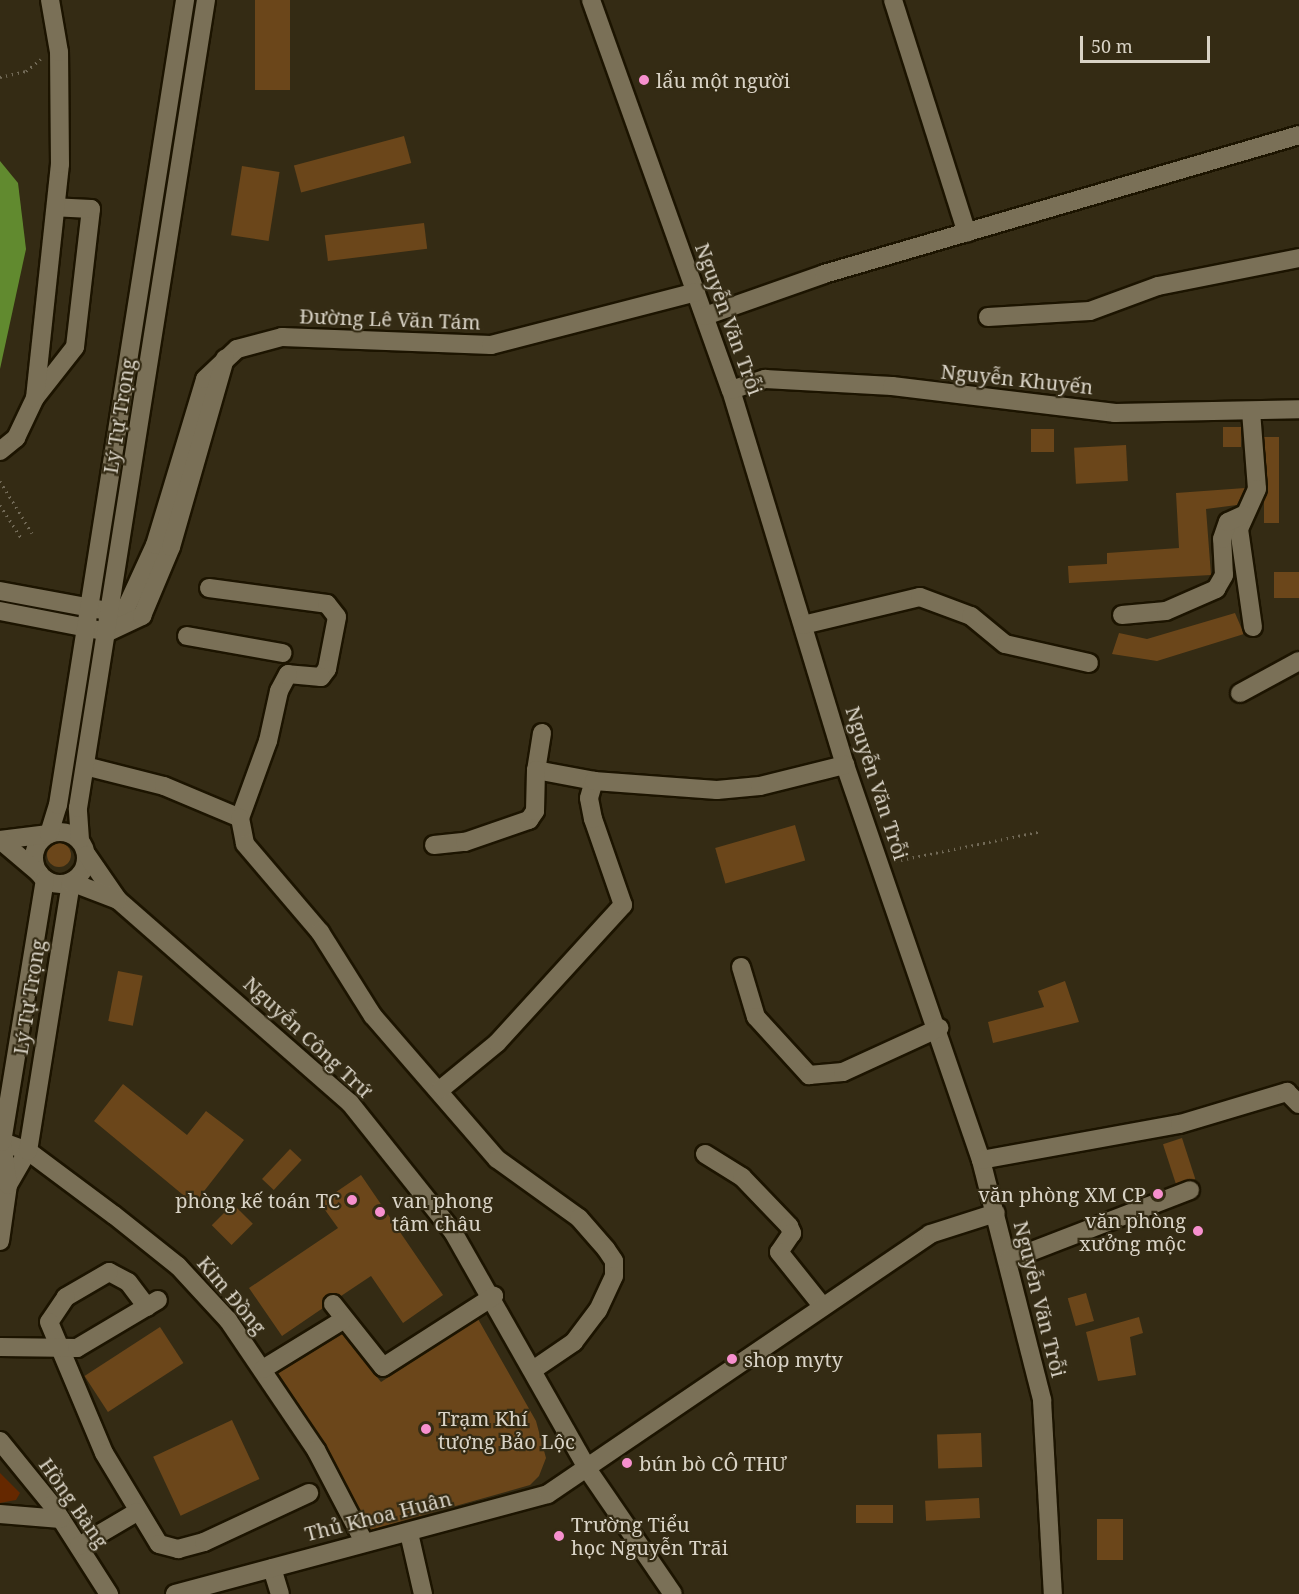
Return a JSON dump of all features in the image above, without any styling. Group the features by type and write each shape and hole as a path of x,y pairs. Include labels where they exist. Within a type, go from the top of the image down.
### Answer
{"street":[{"path":"35,398 56,207 59,52 50,0"},
{"name":"Lý Tự Trọng","path":"48,834 58,805 185,0"},
{"name":"Lý Tự Trọng","path":"83,847 85,766 112,612 206,0"},
{"name":"Nguyễn Văn Trỗi","path":"591,0 731,390 845,765 939,1029 981,1160 1009,1260 1042,1400 1053,1594"},
{"path":"893,0 967,232"},
{"path":"705,316 967,232 1299,135"},
{"path":"0,452 16,438 35,398 75,347 91,209 56,207"},
{"path":"988,317 1090,311 1158,286 1299,258"},
{"name":"Đường Lê Văn Tám","path":"112,612 135,596 205,379 225,359 256,342 282,338 491,345 696,292"},
{"path":"0,611 108,632 133,625 149,606 195,474 225,359"},
{"name":"Nguyễn Khuyến","path":"731,390 765,379 892,386 1115,413 1299,409"},
{"path":"1251,411 1257,489 1243,515 1239,529 1253,627"},
{"path":"1122,615 1166,611 1216,589 1224,575 1222,538 1228,522 1243,515"},
{"path":"209,588 327,604 337,617 327,669 321,676 288,674 279,690 268,741 240,818 245,844 320,932 355,991 441,1089 497,1159 579,1218 614,1261 614,1275 598,1310 574,1342 533,1370"},
{"path":"0,591 112,612"},
{"path":"803,625 920,597 971,616 1005,644 1089,663"},
{"path":"187,636 282,653"},
{"path":"1240,693 1299,661"},
{"path":"434,845 465,842 529,820 535,811 536,770 542,733"},
{"path":"536,770 594,781 717,790 760,786 845,765"},
{"path":"85,766 164,786 240,818"},
{"path":"441,1089 496,1043 623,905 593,819 589,798 594,781"},
{"path":"65,832 83,847 83,871 71,882 42,876 0,840 65,832"},
{"path":"42,876 34,856 48,834"},
{"name":"Nguyễn Công Trứ","path":"83,847 118,900 350,1104 453,1232 494,1296 588,1470 673,1594"},
{"name":"Lý Tự Trọng","path":"0,1241 8,1185 1,1141 42,876"},
{"name":"Lý Tự Trọng","path":"8,1185 28,1151 71,882"},
{"name":"Nguyễn Công Trứ","path":"71,882 118,900"},
{"path":"741,967 756,1017 809,1076 843,1072 939,1029"},
{"path":"981,1160 1179,1124 1287,1092 1299,1104"},
{"name":"Kim Đồng","path":"1,1141 28,1151 178,1266 263,1369 316,1450 363,1540"},
{"path":"705,1154 742,1177 789,1226 792,1233 779,1252 823,1307"},
{"path":"1009,1260 1190,1190"},
{"name":"Thủ Khoa Huân","path":"175,1594 363,1540 409,1533 549,1494 588,1470 705,1384 930,1234 996,1213"},
{"path":"0,1347 57,1350 77,1348 153,1303 128,1282 109,1272 54,1310 49,1322 57,1350 137,1512 159,1544 178,1548 204,1542 309,1493"},
{"path":"333,1304 343,1320 383,1367 494,1296"},
{"path":"263,1369 343,1320"},
{"name":"Hồng Bàng","path":"0,1441 61,1519 109,1594"},
{"path":"79,1546 137,1512"},
{"path":"0,1514 61,1519"},
{"path":"409,1533 423,1594"},
{"path":"272,1568 280,1594"}],"path":[{"path":"0,77 26,71 59,52"},
{"path":"0,481 32,533"},
{"path":"0,505 22,539"},
{"path":"880,864 1038,832"}],"shaded area":[{"path":"0,161 18,183 26,249 0,369"},
{"path":"0,1473 20,1493 16,1500 0,1503"}],"building":[{"path":"255,0 290,0 290,90 255,90"},
{"path":"404,136 411,163 301,193 294,166"},
{"path":"242,166 280,172 269,241 231,235"},
{"path":"424,223 427,249 328,261 325,235"},
{"path":"1223,427 1241,427 1241,447 1223,447"},
{"path":"1031,429 1054,429 1054,452 1031,452"},
{"path":"1264,437 1279,437 1279,523 1264,523"},
{"path":"1126,445 1128,481 1076,484 1074,448"},
{"path":"1245,488 1237,505 1206,509 1211,575 1069,583 1068,566 1107,564 1107,553 1179,548 1176,493"},
{"path":"1274,572 1299,572 1299,598 1274,598"},
{"path":"1235,613 1244,634 1157,661 1112,654 1119,633 1147,639"},
{"path":"795,825 805,861 725,883 715,848"},
{"path":"59,843 67,847 71,855 67,863 59,867 51,863 47,855 51,847"},
{"path":"118,971 143,976 133,1026 108,1021"},
{"path":"1065,981 1079,1022 993,1043 988,1022 1044,1007 1038,991"},
{"path":"123,1084 187,1135 206,1111 244,1140 194,1204 94,1121"},
{"path":"1182,1138 1195,1179 1176,1185 1163,1144"},
{"path":"290,1149 302,1160 274,1190 262,1179"},
{"path":"361,1175 443,1295 403,1323 371,1276 341,1296 327,1295 323,1308 282,1336 249,1288 338,1228 320,1203"},
{"path":"233,1204 253,1224 232,1245 212,1225"},
{"path":"1086,1293 1094,1321 1076,1326 1068,1298"},
{"path":"1139,1317 1143,1333 1130,1337 1136,1375 1098,1381 1086,1332"},
{"name":"Trạm Khí tượng Bảo Lộc","path":"478,1319 536,1421 546,1458 539,1476 530,1485 370,1530 325,1444 278,1373 342,1334 381,1382"},
{"path":"160,1327 183,1363 108,1412 85,1376"},
{"path":"232,1420 259,1479 181,1516 153,1457"},
{"path":"981,1433 982,1467 938,1469 937,1435"},
{"path":"979,1498 980,1518 926,1521 925,1501"},
{"path":"856,1505 893,1505 893,1523 856,1523"},
{"path":"1097,1519 1123,1519 1123,1560 1097,1560"}],"place":[{"name":"lẩu một người","path":"644,80"},
{"name":"văn phòng XM CP","path":"1158,1194"},
{"name":"phòng kế toán TC","path":"352,1200"},
{"name":"van phong tâm châu","path":"380,1212"},
{"name":"văn phòng xưởng mộc","path":"1198,1231"},
{"name":"shop myty","path":"732,1359"},
{"name":"Trạm Khí tượng Bảo Lộc","path":"426,1429"},
{"name":"bún bò CÔ THƯ","path":"627,1463"},
{"name":"Trường Tiểu học Nguyễn Trãi","path":"559,1536"}]}
